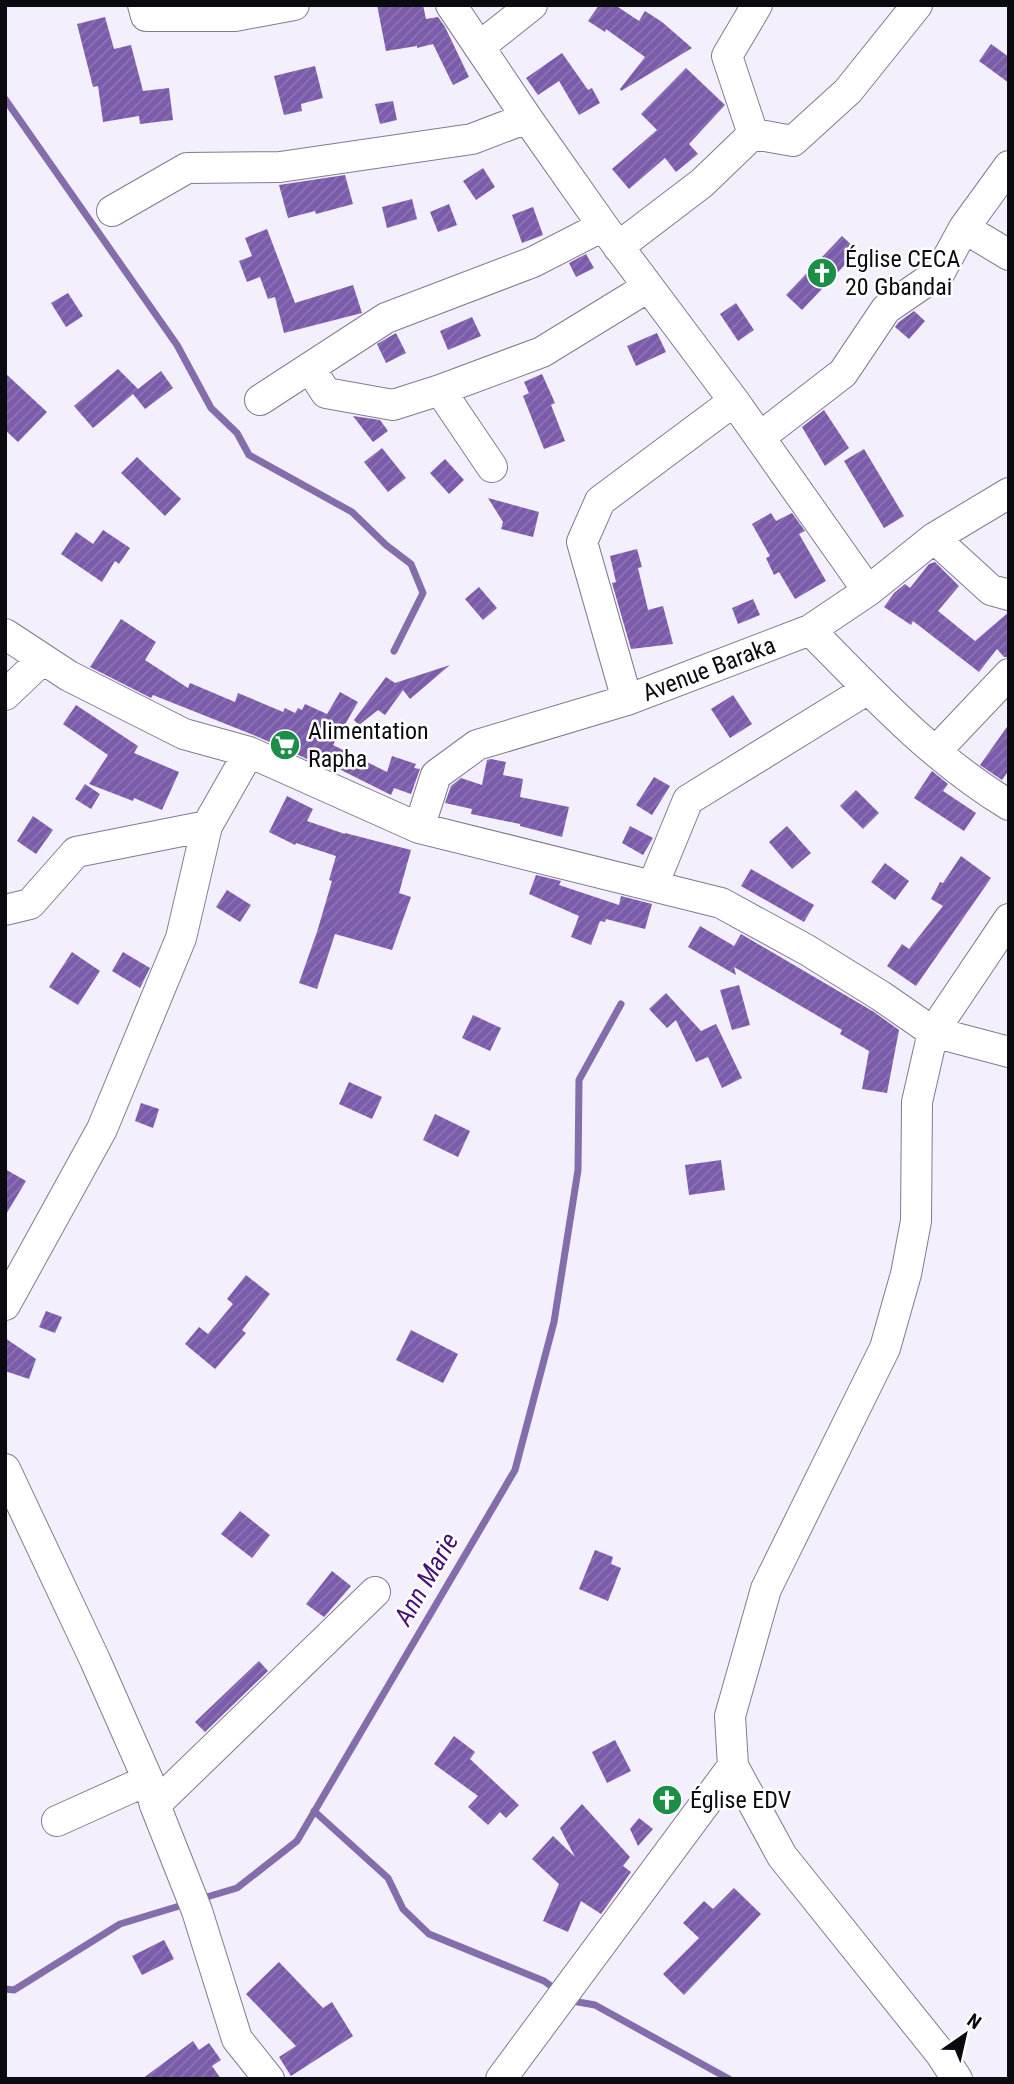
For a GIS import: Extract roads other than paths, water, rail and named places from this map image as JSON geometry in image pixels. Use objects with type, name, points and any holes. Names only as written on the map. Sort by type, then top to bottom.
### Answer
[{"type":"street","points":[[143,5],[146,16],[235,16],[294,5]]},
{"type":"street","points":[[451,5],[527,118],[760,437],[868,591]]},
{"type":"street","points":[[479,47],[532,5]]},
{"type":"street","points":[[753,134],[727,56],[757,5]]},
{"type":"street","points":[[753,134],[793,141],[848,91],[917,5]]},
{"type":"street","points":[[112,211],[187,168],[280,167],[472,139],[527,118]]},
{"type":"street","points":[[260,400],[386,318],[533,262],[611,236],[702,183],[753,134]]},
{"type":"street","points":[[760,437],[844,373],[886,309],[940,272],[964,229],[1009,166]]},
{"type":"street","points":[[964,229],[1009,254]]},
{"type":"street","points":[[310,368],[326,393],[393,405],[541,352],[648,287]]},
{"type":"street","points":[[440,390],[492,467]]},
{"type":"street","points":[[626,700],[582,542],[600,502],[734,401]]},
{"type":"street","name":"Avenue Baraka","points":[[419,828],[436,775],[477,745],[626,700],[810,631],[868,591],[934,538],[1009,493]]},
{"type":"street","points":[[934,538],[991,590],[1009,595]]},
{"type":"street","points":[[810,631],[936,751],[1009,805]]},
{"type":"street","points":[[5,635],[69,676],[184,734],[249,752],[419,828],[721,903],[807,950],[933,1032],[1009,1052]]},
{"type":"street","points":[[5,695],[43,659]]},
{"type":"street","points":[[936,751],[1009,674]]},
{"type":"street","points":[[653,885],[688,800],[868,689]]},
{"type":"street","points":[[5,1305],[102,1129],[181,938],[207,826],[249,752]]},
{"type":"street","points":[[5,911],[30,904],[76,852],[207,826]]},
{"type":"street","points":[[957,2079],[940,2053],[782,1856],[733,1766],[730,1716],[766,1589],[885,1348],[906,1274],[916,1221],[917,1102],[933,1032],[1009,919]]},
{"type":"street","points":[[5,1469],[95,1660],[152,1793],[197,1911],[237,2039],[270,2079]]},
{"type":"street","points":[[57,1821],[152,1793],[375,1592]]},
{"type":"street","points":[[501,2079],[733,1766]]},
{"type":"waterway","points":[[5,99],[177,345],[211,408],[237,433],[249,455],[352,512],[386,545],[411,564],[423,593],[394,651]]},
{"type":"waterway","name":"Ann Marie","points":[[200,1899],[237,1888],[297,1841],[515,1470],[554,1322],[578,1170],[579,1080],[621,1004]]},
{"type":"waterway","points":[[314,1811],[388,1878],[403,1909],[429,1934],[544,1981],[558,1991]]},
{"type":"waterway","name":"Ann Marie","points":[[5,1989],[14,1990],[120,1924],[186,1904]]},
{"type":"waterway","points":[[568,1997],[595,2005],[729,2079]]},
{"type":"place","name":"Église CECA 20 Gbandai","points":[[822,273]]},
{"type":"place","name":"Alimentation Rapha","points":[[285,745]]},
{"type":"place","name":"Église EDV","points":[[667,1800]]}]
